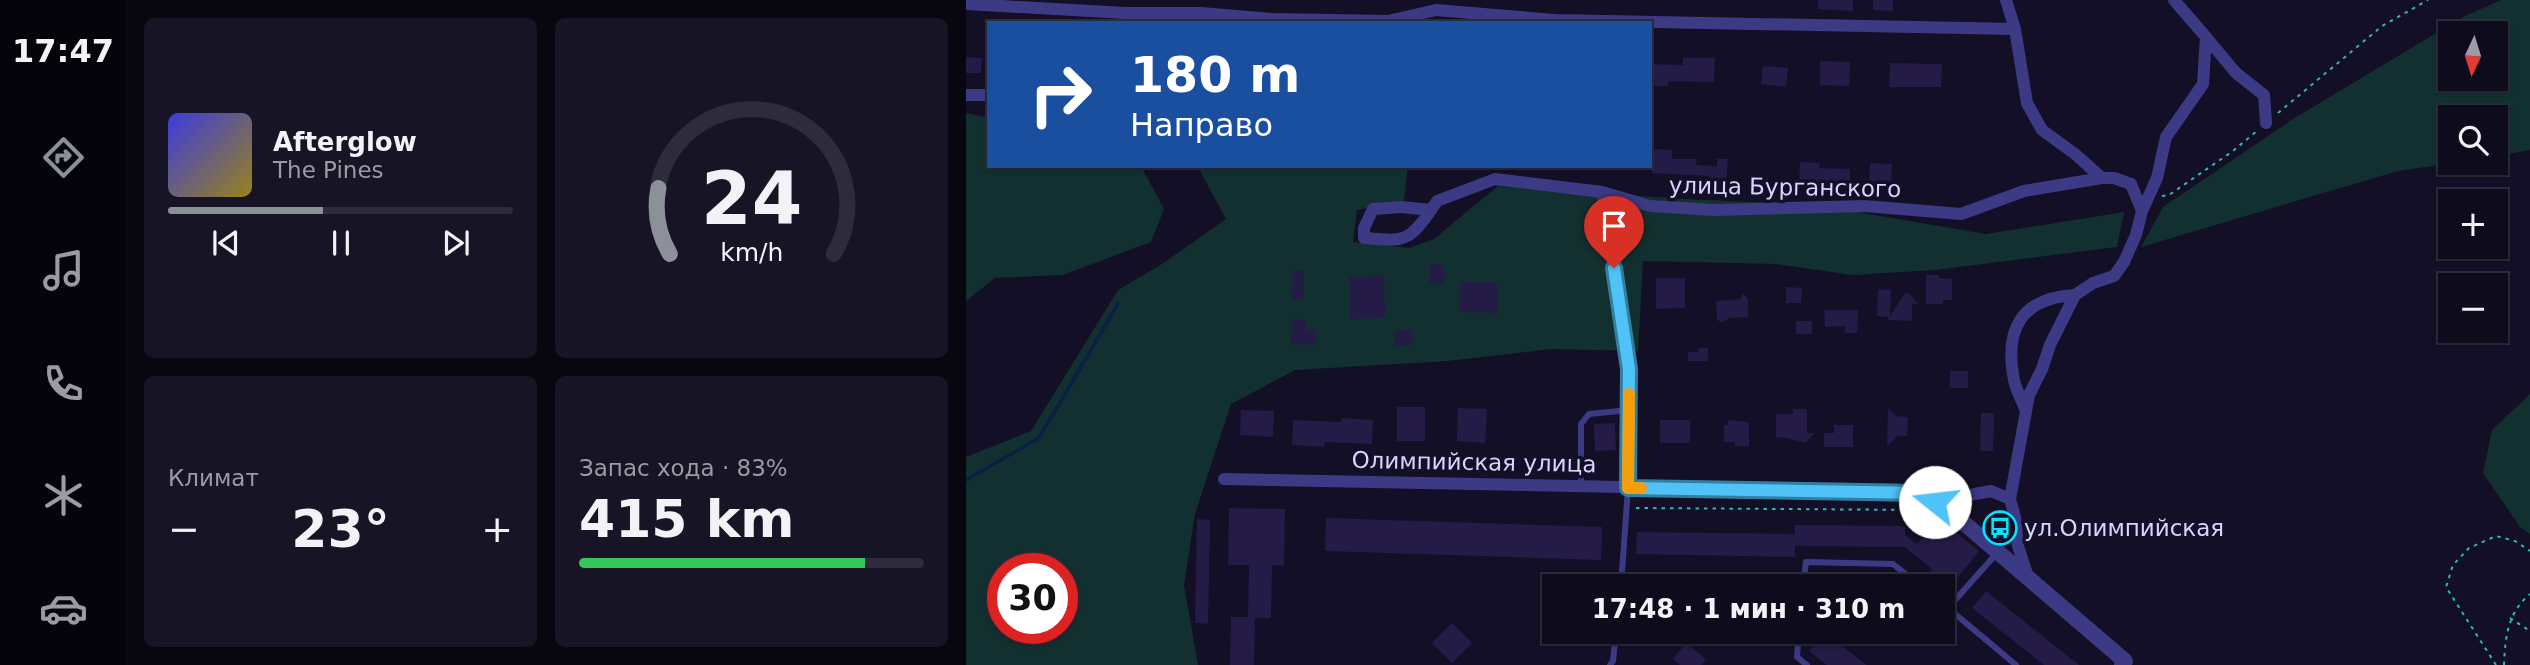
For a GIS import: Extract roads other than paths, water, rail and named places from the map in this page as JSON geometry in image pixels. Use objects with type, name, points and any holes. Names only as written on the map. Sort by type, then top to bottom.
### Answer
[{"type":"street","points":[[2006,0],[2015,29],[2027,103],[2042,130],[2102,178],[2114,178],[2131,184],[2142,211]]},
{"type":"street","points":[[2174,0],[2236,73],[2264,95],[2266,123]]},
{"type":"street","points":[[966,4],[1125,13],[1388,21],[1442,11],[1554,20],[1605,21]]},
{"type":"street","points":[[1111,21],[1125,13]]},
{"type":"street","points":[[1652,22],[2015,29]]},
{"type":"street","points":[[2026,411],[2014,381],[2012,345],[2018,322],[2030,306],[2059,296],[2075,295],[2094,283],[2114,276],[2136,235],[2142,211],[2157,178],[2166,138],[2203,84],[2206,37]]},
{"type":"street","points":[[966,96],[987,95]]},
{"type":"street","name":"улица Бурганского","points":[[1431,210],[1401,207],[1373,209],[1364,228],[1364,238],[1399,241],[1420,226],[1431,210],[1437,201],[1493,173],[1602,192],[1650,206],[1714,210],[1865,206],[1961,214],[2024,191],[2102,178]]},
{"type":"street","points":[[1602,192],[1629,369],[1628,488]]},
{"type":"street","points":[[2028,577],[2018,546],[2010,499],[2029,396],[2075,295]]},
{"type":"street","name":"Олимпийская улица","points":[[1224,479],[1923,493],[1964,523],[2126,664]]},
{"type":"street","points":[[1964,523],[1957,509],[1964,496],[1991,491],[2010,499]]},
{"type":"lane","points":[[1581,487],[1581,424],[1588,414],[1629,410]]},
{"type":"lane","points":[[1622,574],[1628,488]]},
{"type":"lane","points":[[1955,596],[1998,552]]},
{"type":"lane","points":[[1805,574],[1806,562],[1893,564],[1906,574]]},
{"type":"lane","points":[[1955,614],[2016,665]]},
{"type":"lane","points":[[1610,665],[1615,644]]},
{"type":"lane","points":[[1798,644],[1797,657],[1807,665]]},
{"type":"waterway","points":[[966,480],[1039,438],[1118,304]]},
{"type":"place","name":"ул.Олимпийская","points":[[2000,528]]}]
